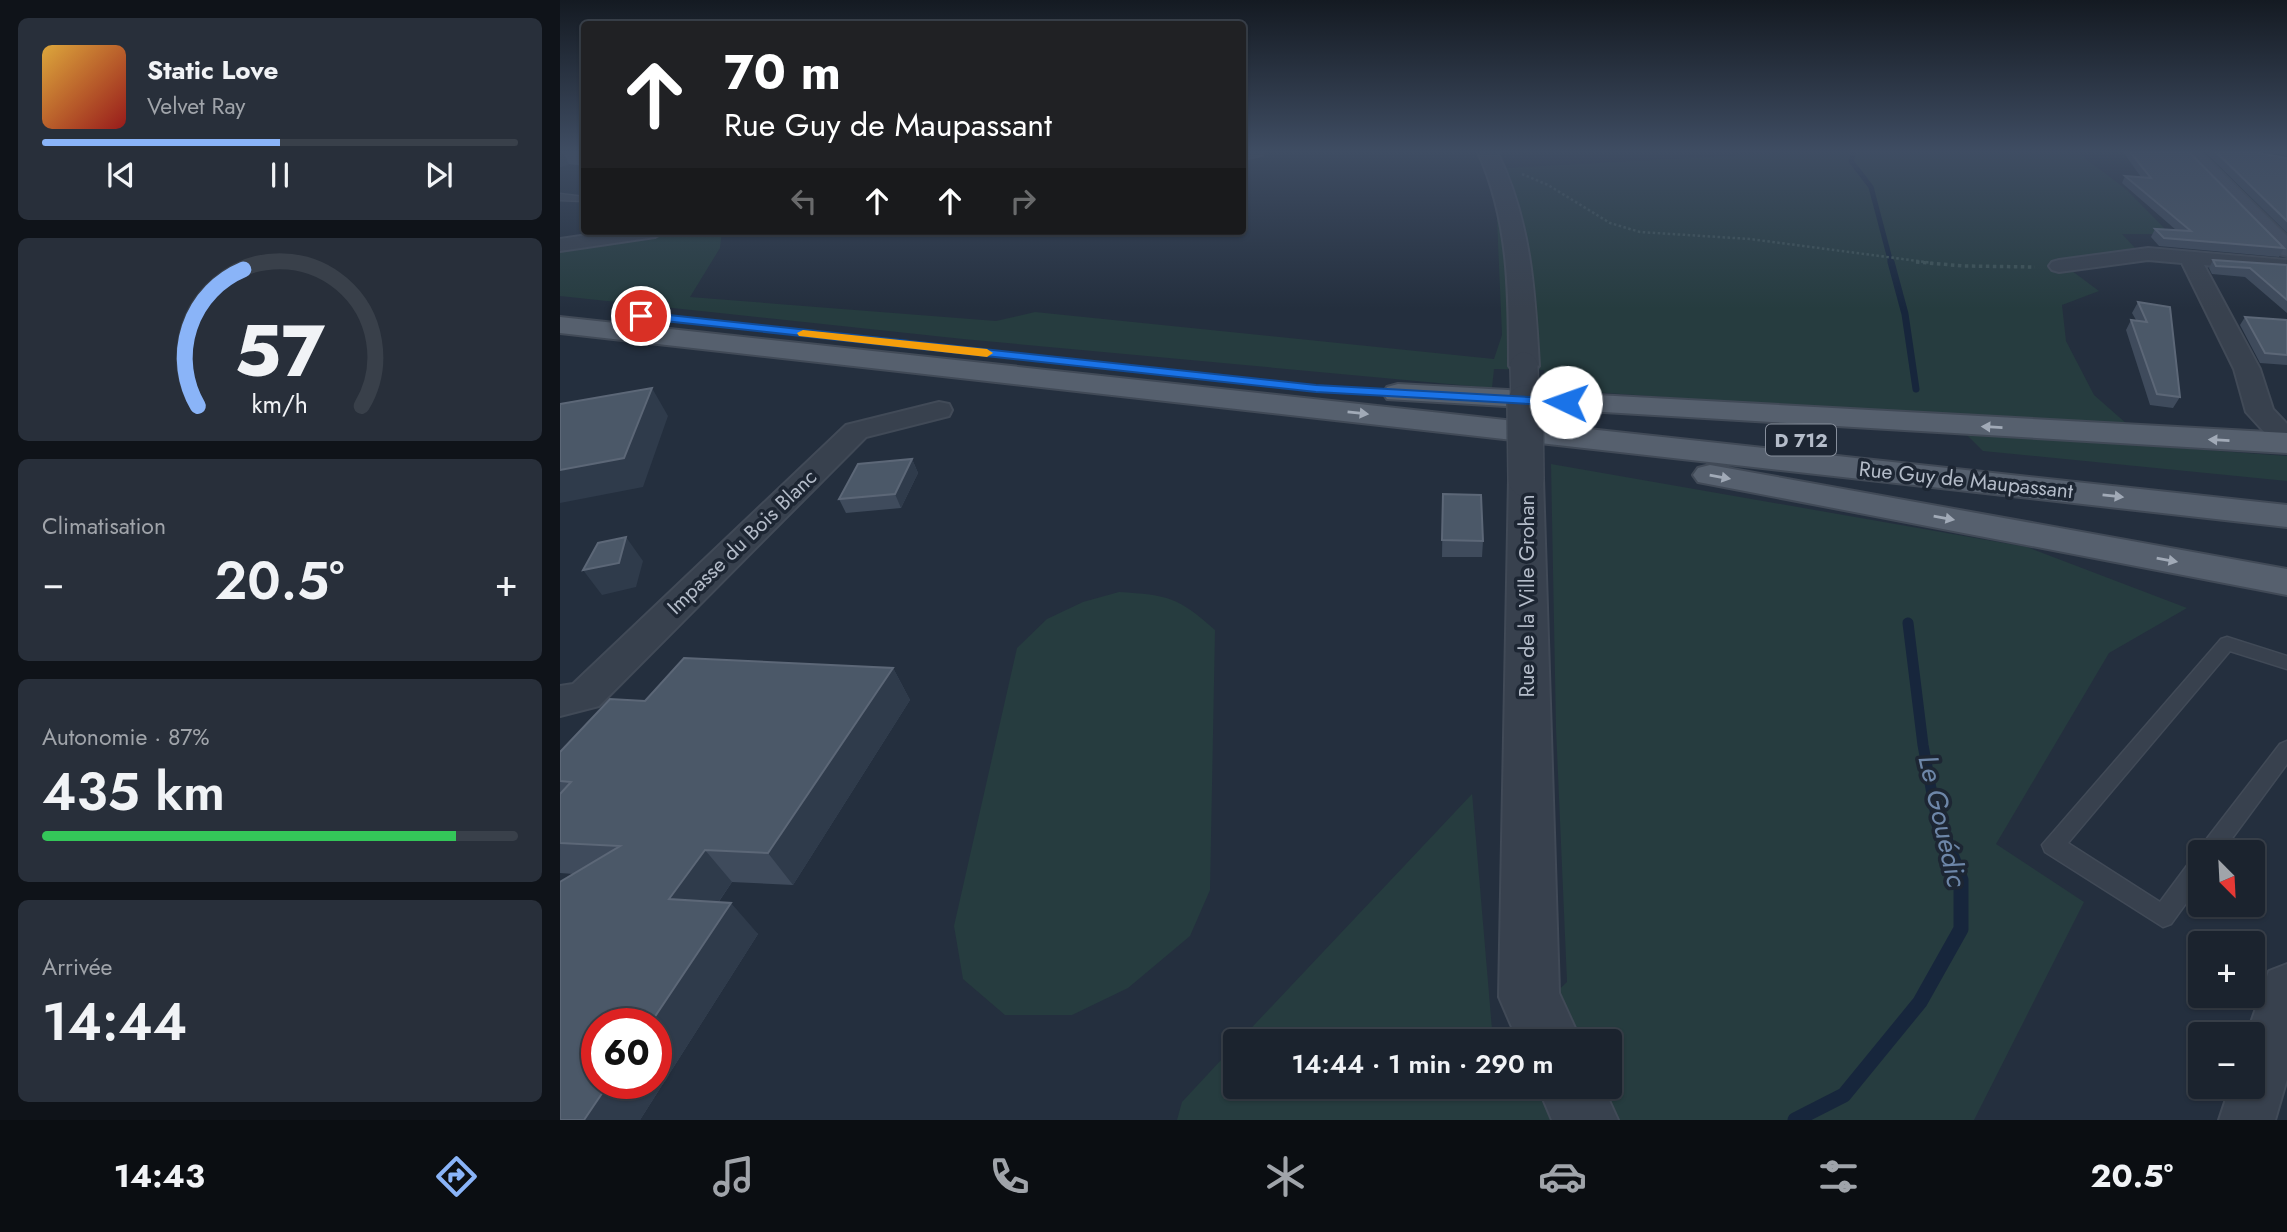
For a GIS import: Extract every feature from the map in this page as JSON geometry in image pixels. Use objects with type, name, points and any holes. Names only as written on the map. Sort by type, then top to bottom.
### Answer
[{"type":"main road","points":[[2240,204],[2287,253]]},
{"type":"main road","name":"Rue Guy de Maupassant","points":[[560,307],[2287,492]]},
{"type":"main road","name":"Rue Guy de Maupassant","points":[[560,325],[2287,516]]},
{"type":"main road","points":[[1316,388],[2287,442]]},
{"type":"main road","points":[[1412,419],[2287,582]]},
{"type":"street","name":"Rue de la Ville Grohan","points":[[1509,204],[1522,299],[1524,366],[1530,997],[1545,1029]]},
{"type":"street","points":[[560,236],[582,235]]},
{"type":"street","points":[[560,245],[629,235]]},
{"type":"street","points":[[2059,266],[2148,254],[2190,258],[2287,253]]},
{"type":"street","points":[[2190,258],[2247,369],[2260,412],[2287,442]]},
{"type":"street","name":"Impasse du Bois Blanc","points":[[560,702],[585,696],[856,431],[939,410]]},
{"type":"street","points":[[2247,1120],[2287,989]]},
{"type":"street","points":[[1576,1099],[1586,1120]]},
{"type":"lane","points":[[2188,882],[2163,916],[2053,845],[2227,643],[2287,663]]},
{"type":"lane","points":[[2219,840],[2287,749]]},
{"type":"path","points":[[1574,204],[1611,223],[1645,232],[1749,239],[1880,257],[2008,268],[2059,266]]},
{"type":"green space","points":[[1496,204],[2141,204],[2170,234],[2122,234],[2136,249],[2056,259],[2099,291],[2062,305],[2066,341],[2094,395],[2152,446],[2287,456],[2287,481],[1983,451],[1948,416],[1546,389],[1544,370],[1494,369],[1492,388],[963,339],[560,296],[560,249],[654,235],[722,235],[720,248],[690,297],[996,321],[1035,312],[1494,359],[1502,335]]},
{"type":"green space","points":[[1551,464],[2027,547],[2187,608],[2109,653],[1996,844],[2084,902],[1974,1120],[1177,1120],[1182,1102],[1223,1058],[1223,1099],[1622,1099],[1622,1029],[1518,1029],[1567,982],[1556,728]]},
{"type":"green space","points":[[1119,592],[1172,600],[1215,630],[1210,890],[1190,936],[1128,988],[1072,1015],[1005,1015],[963,979],[954,926],[1017,648],[1047,619],[1083,602]]},
{"type":"green space","points":[[1472,794],[1492,1029],[1250,1029]]},
{"type":"building","points":[[2159,204],[2241,204],[2284,248],[2164,238],[2155,229],[2191,231]]},
{"type":"building","points":[[2270,204],[2287,204],[2287,221]]},
{"type":"building","points":[[2213,260],[2287,265],[2287,300],[2250,268],[2216,266]]},
{"type":"building","points":[[2138,302],[2170,307],[2180,397],[2157,394],[2131,320],[2147,322]]},
{"type":"building","points":[[2245,317],[2287,320],[2287,355],[2265,353]]},
{"type":"building","points":[[652,388],[624,458],[560,470],[560,404]]},
{"type":"building","points":[[912,459],[895,494],[839,499],[858,464]]},
{"type":"building","points":[[1443,494],[1481,495],[1483,541],[1442,540]]},
{"type":"building","points":[[626,537],[619,563],[583,570],[598,543]]},
{"type":"building","points":[[684,658],[893,668],[768,853],[705,850],[669,899],[731,903],[661,1008],[581,1008],[581,1099],[598,1099],[584,1120],[560,1120],[560,882],[620,846],[560,843],[560,794],[571,782],[560,781],[560,752],[610,699],[645,701]]},
{"type":"waterway","points":[[1876,204],[1891,263]]},
{"type":"waterway","points":[[1891,262],[1905,314],[1916,389]]},
{"type":"waterway","name":"Le Gouédic","points":[[1908,623],[1923,745],[1937,821]]},
{"type":"waterway","name":"Le Gouédic","points":[[1795,1120],[1844,1095],[1920,1002],[1961,929],[1961,880],[1937,819]]},
{"type":"slow traffic","points":[[803,333],[987,353]]},
{"type":"route","points":[[641,316],[1316,388],[1566,402]]}]
